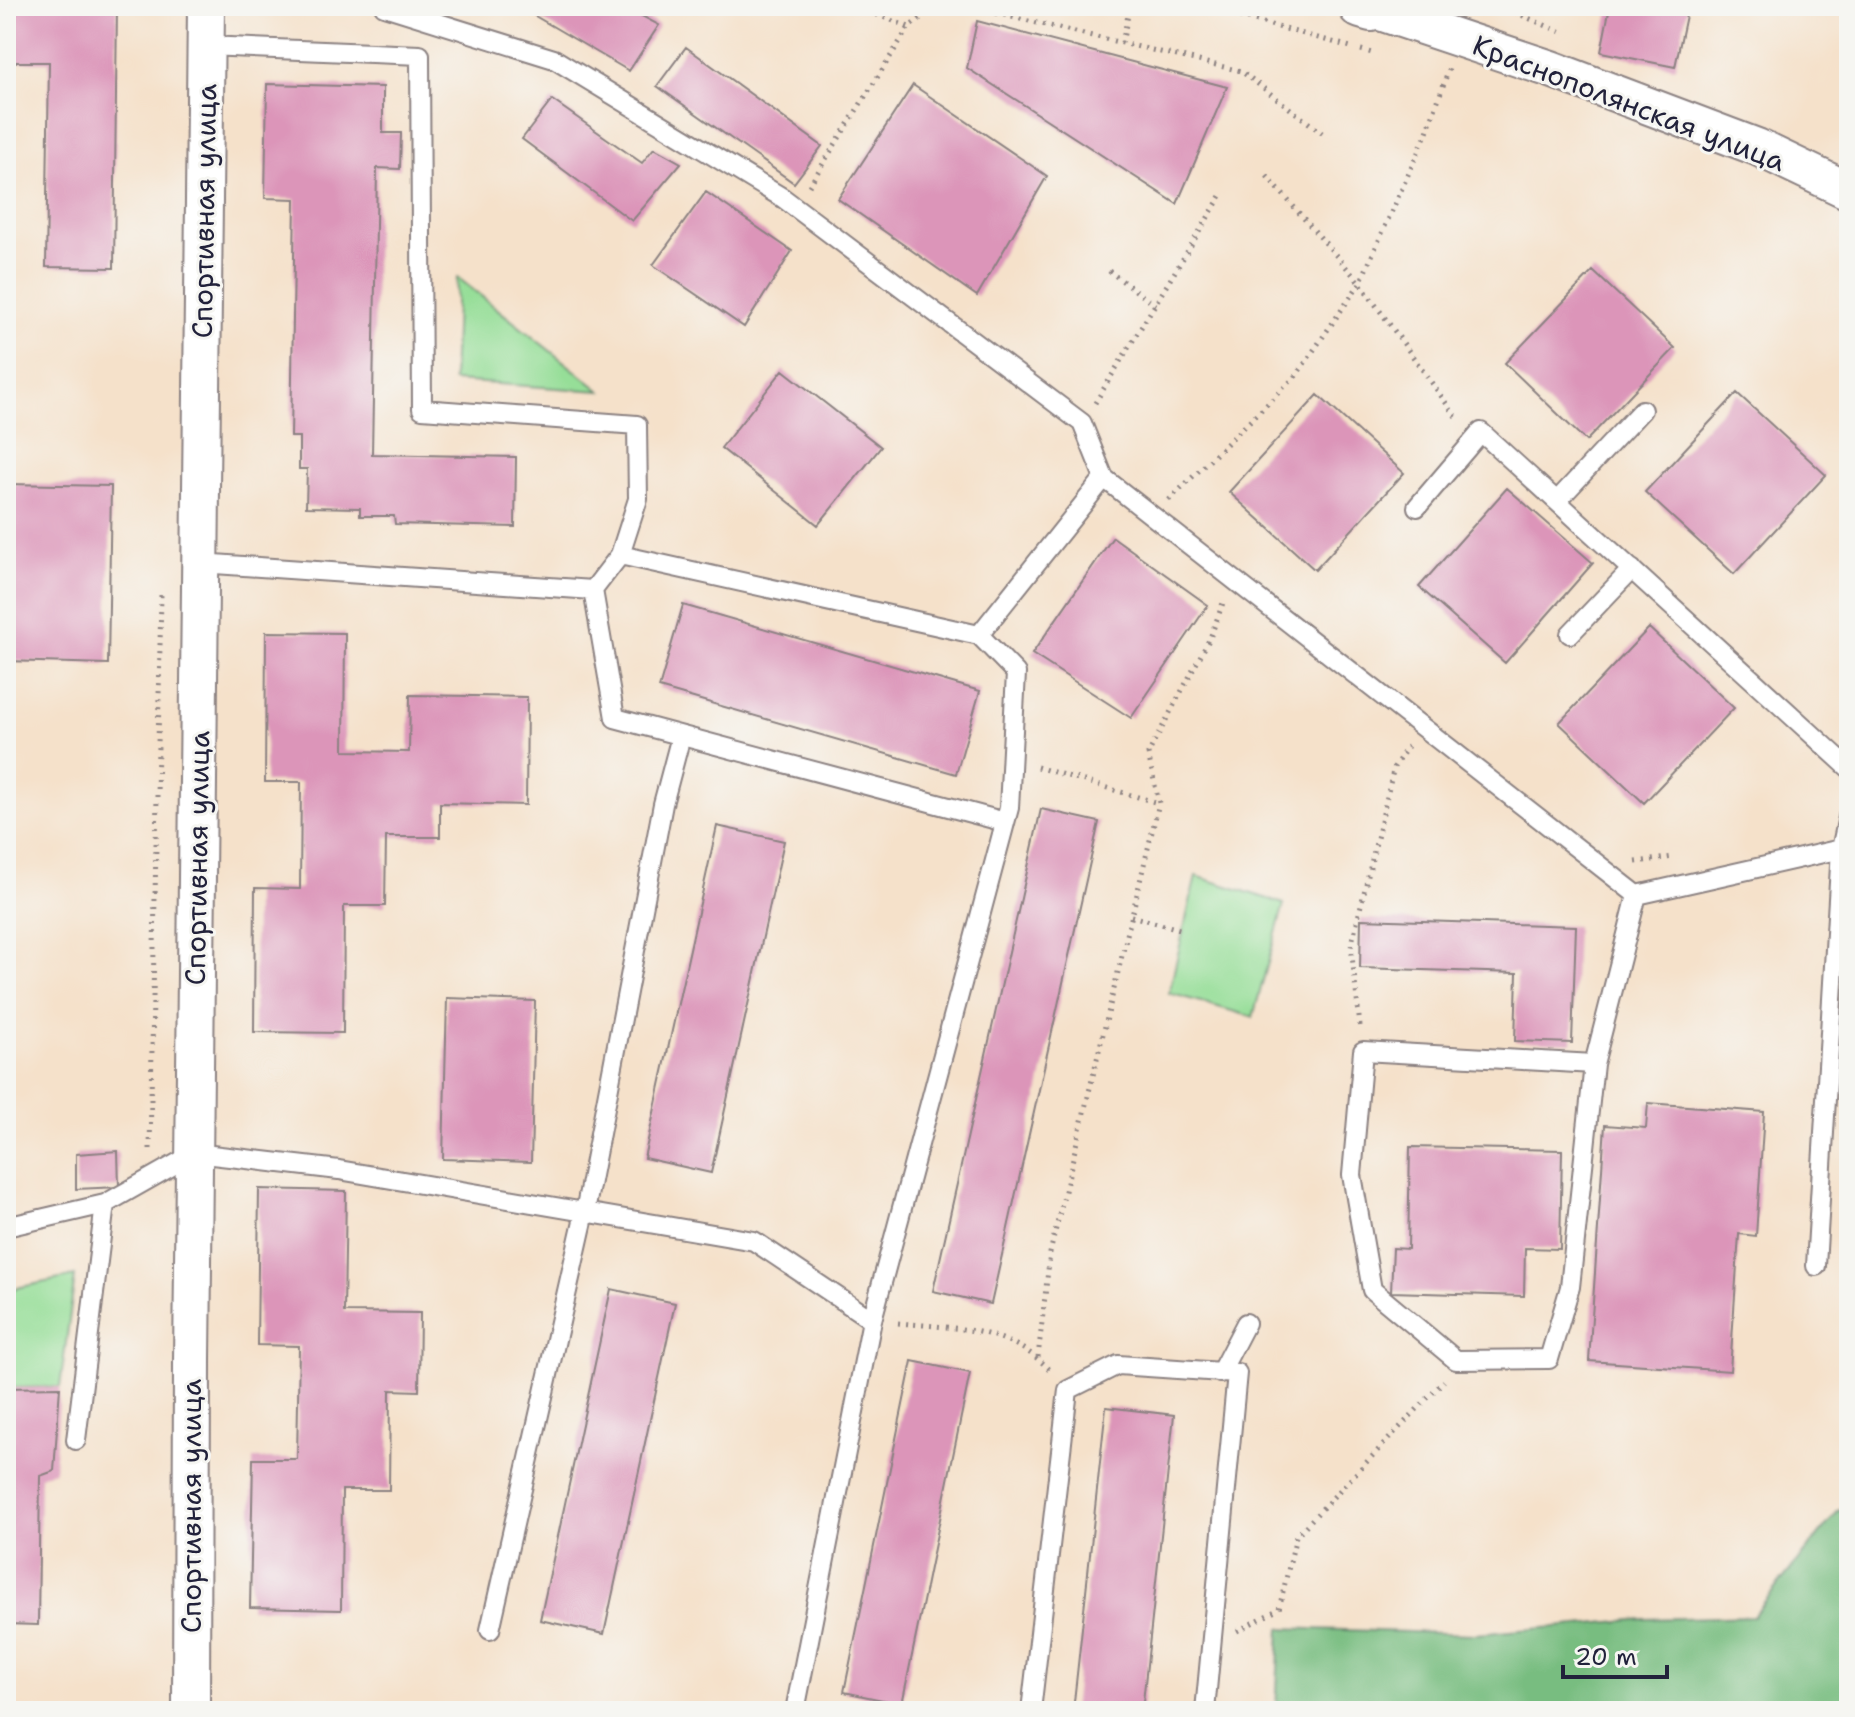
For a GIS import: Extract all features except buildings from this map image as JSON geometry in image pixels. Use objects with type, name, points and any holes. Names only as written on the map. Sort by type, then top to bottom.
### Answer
[{"type":"street","name":"Спортивная улица","points":[[191,1711],[206,6]]},
{"type":"street","name":"Краснополянская улица","points":[[1368,7],[1551,69],[1757,147],[1849,191]]},
{"type":"lane","points":[[384,6],[554,59],[795,207],[1082,423],[1104,478],[1637,895]]},
{"type":"lane","points":[[206,46],[420,55],[422,409],[637,425],[638,499],[620,555],[593,590],[615,718],[1005,822]]},
{"type":"lane","points":[[1557,501],[1642,410]]},
{"type":"lane","points":[[1417,507],[1481,432],[1849,768]]},
{"type":"lane","points":[[979,635],[1104,478]]},
{"type":"lane","points":[[620,555],[979,635],[1016,673],[1009,808],[872,1320],[795,1711]]},
{"type":"lane","points":[[200,563],[593,590]]},
{"type":"lane","points":[[1570,634],[1632,569]]},
{"type":"lane","points":[[490,1630],[585,1212],[663,804],[681,736]]},
{"type":"lane","points":[[1816,1266],[1841,849],[1849,813]]},
{"type":"lane","points":[[1637,895],[1841,849]]},
{"type":"lane","points":[[1594,1064],[1363,1051],[1352,1175],[1372,1290],[1456,1360],[1549,1359],[1570,1287],[1594,1064],[1637,895]]},
{"type":"lane","points":[[6,1227],[105,1204],[195,1153],[339,1170],[754,1241],[872,1320]]},
{"type":"lane","points":[[76,1440],[105,1204]]},
{"type":"lane","points":[[1220,1373],[1246,1323]]},
{"type":"lane","points":[[1031,1711],[1068,1390],[1118,1365],[1237,1373],[1205,1711]]},
{"type":"path","points":[[854,6],[909,27]]},
{"type":"path","points":[[795,207],[909,27],[937,6]]},
{"type":"path","points":[[965,6],[1241,71],[1322,133]]},
{"type":"path","points":[[1122,43],[1130,6]]},
{"type":"path","points":[[1201,6],[1376,54]]},
{"type":"path","points":[[1153,515],[1296,376],[1360,283],[1427,132],[1460,38]]},
{"type":"path","points":[[1267,176],[1360,283],[1473,441]]},
{"type":"path","points":[[1082,423],[1221,196]]},
{"type":"path","points":[[1109,271],[1155,305]]},
{"type":"path","points":[[1171,498],[1183,508]]},
{"type":"path","points":[[1038,1357],[1050,1253],[1159,803],[1148,754],[1210,638],[1232,578]]},
{"type":"path","points":[[1363,1051],[1351,947],[1394,767],[1421,726]]},
{"type":"path","points":[[1011,759],[1159,803]]},
{"type":"path","points":[[1628,863],[1689,854]]},
{"type":"path","points":[[1131,916],[1183,930]]},
{"type":"path","points":[[872,1320],[984,1331],[1038,1357],[1068,1390]]},
{"type":"path","points":[[1211,1645],[1279,1609],[1296,1536],[1464,1360]]},
{"type":"green space","points":[[457,277],[601,391],[453,381]]},
{"type":"green space","points":[[1196,876],[1284,904],[1253,1017],[1169,993]]},
{"type":"green space","points":[[75,1276],[60,1387],[6,1388],[6,1290]]},
{"type":"green space","points":[[1839,1510],[1849,1513],[1849,1711],[1276,1711],[1280,1628],[1476,1634],[1644,1619],[1753,1616]]}]
